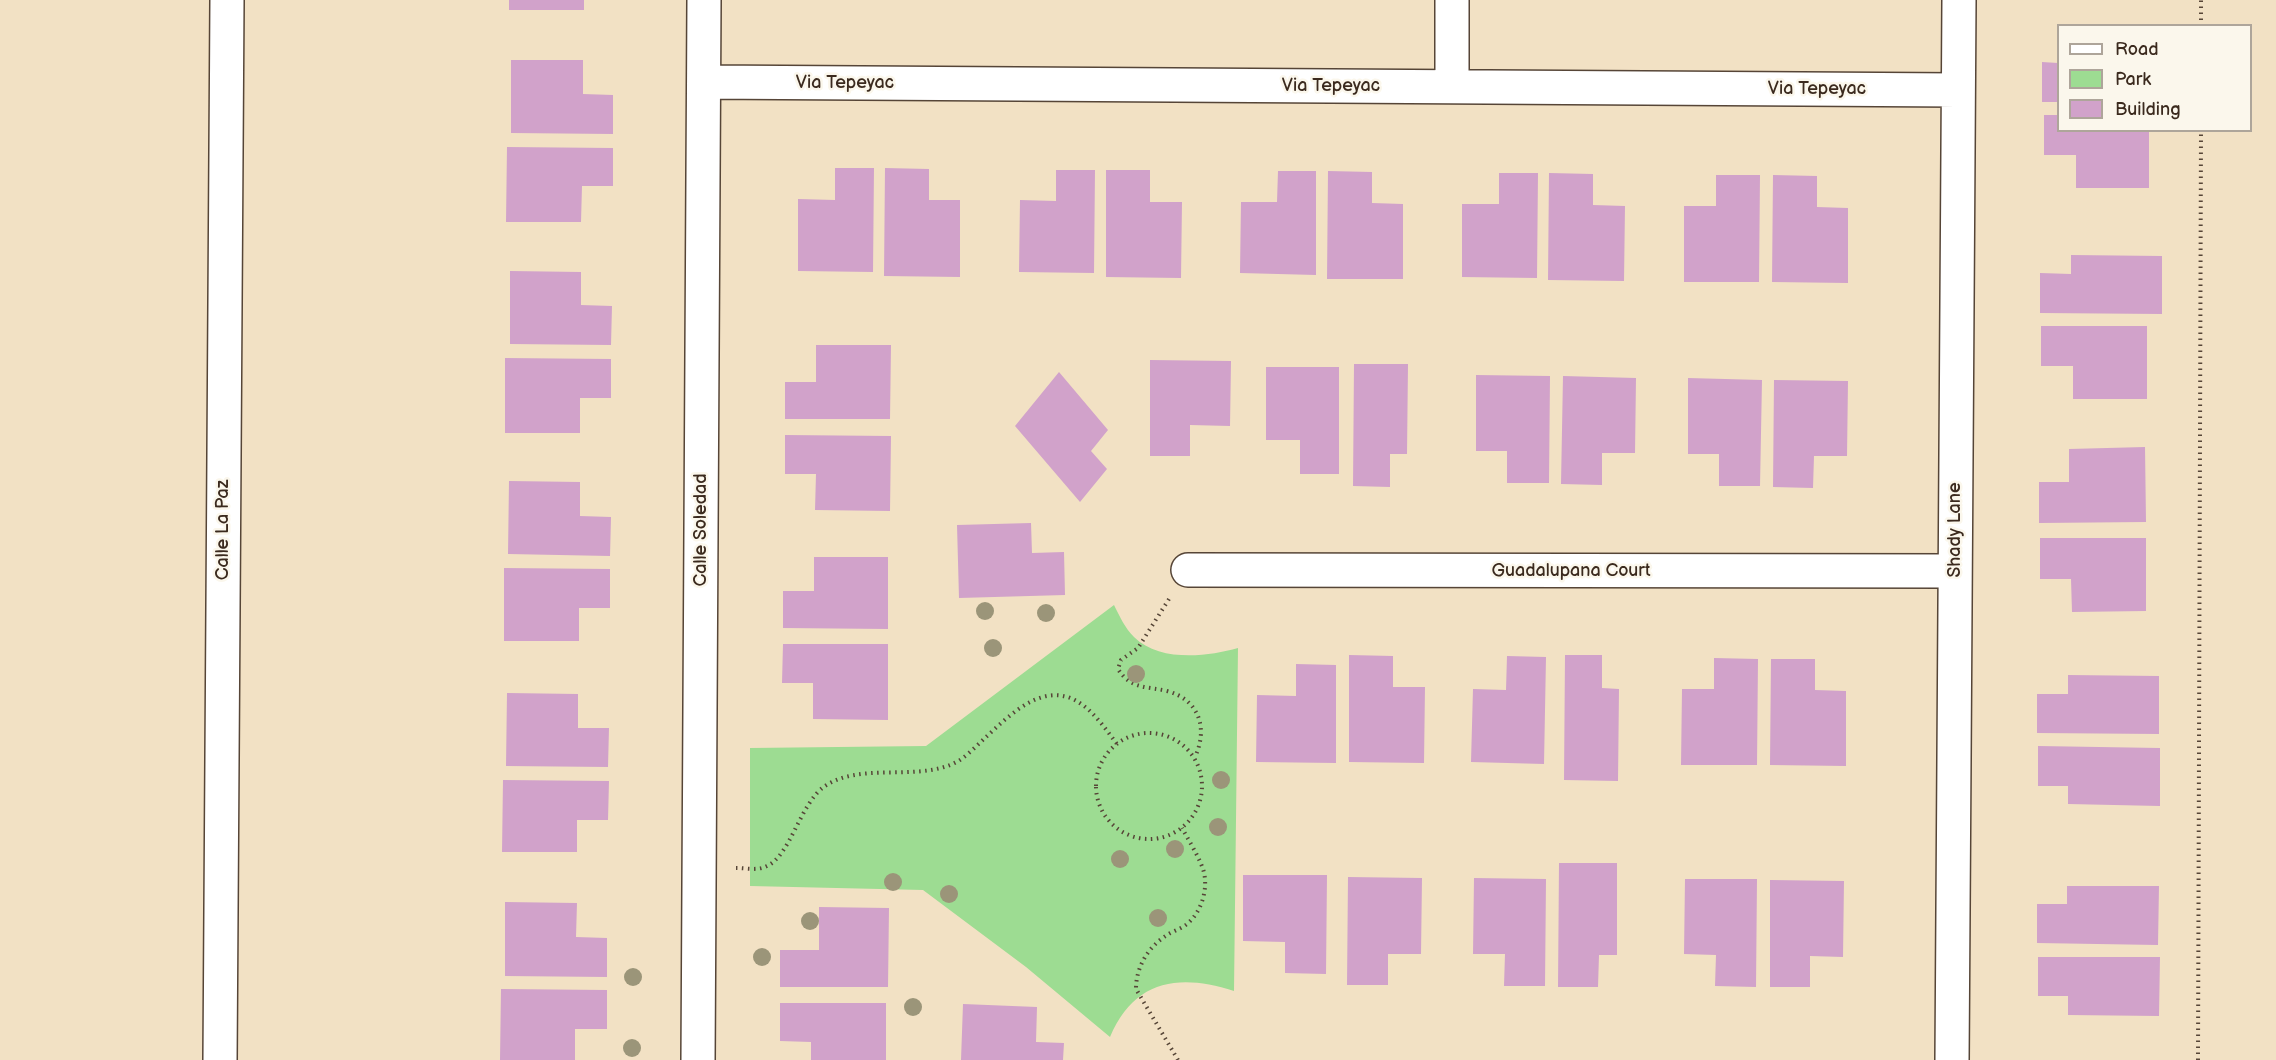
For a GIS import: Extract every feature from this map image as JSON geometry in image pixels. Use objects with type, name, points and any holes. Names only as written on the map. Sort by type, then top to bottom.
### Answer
[{"type":"street","name":"Calle La Paz","points":[[220,1060],[227,0]]},
{"type":"street","name":"Calle Soledad","points":[[698,1060],[704,0]]},
{"type":"street","points":[[1452,0],[1452,87]]},
{"type":"street","name":"Shady Lane","points":[[1952,1060],[1959,0]]},
{"type":"street","name":"Via Tepeyac","points":[[704,82],[1958,90]]},
{"type":"street","name":"Guadalupana Court","points":[[1188,570],[1955,571]]},
{"type":"path","points":[[2201,0],[2201,24]]},
{"type":"path","points":[[2198,1060],[2201,132]]},
{"type":"path","points":[[1188,570],[1138,648],[1121,660],[1119,669],[1128,682],[1139,687],[1167,691],[1177,695],[1196,712],[1201,723],[1203,737],[1194,757]]},
{"type":"path","points":[[699,868],[769,866],[782,852],[808,805],[826,785],[842,778],[866,774],[914,772],[951,765],[966,756],[1027,702],[1058,696],[1071,698],[1085,706],[1117,744]]},
{"type":"path","points":[[1150,733],[1167,735],[1182,744],[1194,757],[1201,771],[1203,787],[1200,803],[1193,817],[1182,828],[1165,836],[1147,839],[1129,835],[1113,825],[1102,810],[1096,793],[1097,774],[1104,757],[1117,744],[1132,735],[1150,733]]},
{"type":"path","points":[[1178,1060],[1136,989],[1136,975],[1140,964],[1155,945],[1163,937],[1186,925],[1197,913],[1204,897],[1204,871],[1182,828]]},
{"type":"green space","points":[[1114,605],[1125,626],[1134,637],[1156,651],[1198,655],[1238,648],[1234,991],[1214,985],[1195,983],[1160,986],[1145,993],[1132,1003],[1120,1018],[1110,1037],[1026,967],[923,890],[750,886],[750,748],[926,746]]},
{"type":"building","points":[[509,0],[584,0],[584,10],[509,10]]},
{"type":"building","points":[[511,60],[583,60],[583,94],[613,95],[613,134],[511,133]]},
{"type":"building","points":[[2042,62],[2057,63],[2057,102],[2042,102]]},
{"type":"building","points":[[2044,115],[2057,115],[2057,132],[2149,132],[2149,188],[2076,188],[2076,155],[2044,155]]},
{"type":"building","points":[[507,147],[613,148],[613,186],[582,186],[581,222],[506,222]]},
{"type":"building","points":[[835,168],[874,168],[873,272],[798,271],[798,199],[835,200]]},
{"type":"building","points":[[885,168],[929,169],[929,200],[960,200],[960,277],[884,276]]},
{"type":"building","points":[[1056,170],[1095,170],[1094,273],[1019,272],[1020,200],[1056,201]]},
{"type":"building","points":[[1106,170],[1150,170],[1150,202],[1182,202],[1181,278],[1106,277]]},
{"type":"building","points":[[1278,171],[1316,171],[1316,275],[1240,273],[1241,202],[1277,202]]},
{"type":"building","points":[[1328,171],[1372,172],[1372,203],[1403,204],[1403,279],[1327,279]]},
{"type":"building","points":[[1499,173],[1538,173],[1537,278],[1462,277],[1462,204],[1499,204]]},
{"type":"building","points":[[1549,173],[1593,174],[1593,205],[1625,206],[1624,281],[1548,280]]},
{"type":"building","points":[[1716,175],[1760,175],[1759,282],[1684,282],[1684,206],[1716,206]]},
{"type":"building","points":[[1773,175],[1817,176],[1817,207],[1848,208],[1848,283],[1772,282]]},
{"type":"building","points":[[2071,255],[2162,256],[2162,314],[2040,313],[2040,273],[2071,274]]},
{"type":"building","points":[[510,271],[581,272],[581,305],[612,306],[611,345],[510,344]]},
{"type":"building","points":[[2041,326],[2147,326],[2147,399],[2073,399],[2073,366],[2041,366]]},
{"type":"building","points":[[816,345],[891,345],[890,419],[785,419],[785,382],[816,382]]},
{"type":"building","points":[[505,358],[611,359],[611,398],[580,398],[580,433],[505,433]]},
{"type":"building","points":[[1150,360],[1231,361],[1230,426],[1190,425],[1190,456],[1150,456]]},
{"type":"building","points":[[1354,364],[1408,364],[1407,454],[1390,454],[1390,487],[1353,486]]},
{"type":"building","points":[[1266,367],[1339,367],[1339,474],[1300,474],[1300,440],[1266,440]]},
{"type":"building","points":[[1059,372],[1108,430],[1091,451],[1107,469],[1080,502],[1015,426]]},
{"type":"building","points":[[1476,375],[1550,376],[1549,483],[1507,483],[1507,451],[1476,451]]},
{"type":"building","points":[[1563,376],[1636,378],[1635,453],[1602,453],[1602,485],[1561,484]]},
{"type":"building","points":[[1688,378],[1762,380],[1760,486],[1719,486],[1719,454],[1688,454]]},
{"type":"building","points":[[1774,380],[1848,381],[1847,456],[1814,456],[1813,488],[1773,487]]},
{"type":"building","points":[[785,435],[891,436],[890,511],[815,510],[816,474],[785,474]]},
{"type":"building","points":[[2145,447],[2146,522],[2039,523],[2039,482],[2069,482],[2069,449]]},
{"type":"building","points":[[509,481],[580,482],[580,516],[611,517],[610,556],[508,554]]},
{"type":"building","points":[[1031,523],[1032,553],[1064,552],[1065,595],[959,598],[957,525]]},
{"type":"building","points":[[2040,538],[2146,538],[2146,611],[2072,612],[2071,579],[2040,579]]},
{"type":"building","points":[[814,557],[888,557],[888,629],[783,628],[783,591],[814,591]]},
{"type":"building","points":[[504,568],[610,569],[610,608],[579,608],[579,641],[504,641]]},
{"type":"building","points":[[783,644],[888,644],[888,720],[813,719],[813,683],[782,683]]},
{"type":"building","points":[[1349,655],[1393,656],[1393,687],[1425,687],[1424,763],[1349,762]]},
{"type":"building","points":[[1565,655],[1602,655],[1602,688],[1619,689],[1618,781],[1564,780]]},
{"type":"building","points":[[1507,656],[1546,657],[1544,764],[1471,762],[1473,689],[1506,690]]},
{"type":"building","points":[[1714,658],[1758,659],[1757,765],[1681,765],[1682,689],[1714,689]]},
{"type":"building","points":[[1771,659],[1815,659],[1815,690],[1846,691],[1846,766],[1770,765]]},
{"type":"building","points":[[1296,664],[1336,665],[1336,763],[1256,762],[1257,695],[1296,696]]},
{"type":"building","points":[[2068,675],[2159,676],[2159,734],[2037,733],[2037,694],[2068,694]]},
{"type":"building","points":[[507,693],[578,694],[578,728],[609,728],[608,767],[506,766]]},
{"type":"building","points":[[2038,746],[2160,748],[2160,806],[2068,804],[2068,786],[2038,786]]},
{"type":"building","points":[[503,780],[609,781],[608,820],[577,820],[577,852],[502,852]]},
{"type":"building","points":[[1559,863],[1617,863],[1617,955],[1599,955],[1598,987],[1558,987]]},
{"type":"building","points":[[1243,875],[1327,875],[1326,974],[1285,973],[1285,942],[1243,941]]},
{"type":"building","points":[[1348,877],[1422,878],[1421,954],[1388,954],[1388,985],[1347,985]]},
{"type":"building","points":[[1474,878],[1546,879],[1545,986],[1504,986],[1505,954],[1473,954]]},
{"type":"building","points":[[1685,879],[1757,879],[1756,987],[1715,986],[1716,955],[1684,954]]},
{"type":"building","points":[[1770,880],[1844,881],[1843,957],[1810,956],[1810,987],[1770,987]]},
{"type":"building","points":[[2067,886],[2159,886],[2158,945],[2037,943],[2037,904],[2067,904]]},
{"type":"building","points":[[505,902],[577,903],[576,937],[607,938],[607,977],[505,976]]},
{"type":"building","points":[[819,907],[889,908],[888,987],[780,987],[780,950],[819,950]]},
{"type":"building","points":[[2038,957],[2160,957],[2159,1016],[2068,1015],[2068,996],[2038,996]]},
{"type":"building","points":[[501,989],[607,990],[607,1029],[575,1029],[575,1060],[500,1060]]},
{"type":"building","points":[[780,1003],[886,1003],[886,1060],[811,1060],[811,1042],[780,1041]]},
{"type":"building","points":[[963,1004],[1037,1007],[1036,1042],[1064,1043],[1063,1060],[961,1060]]}]
